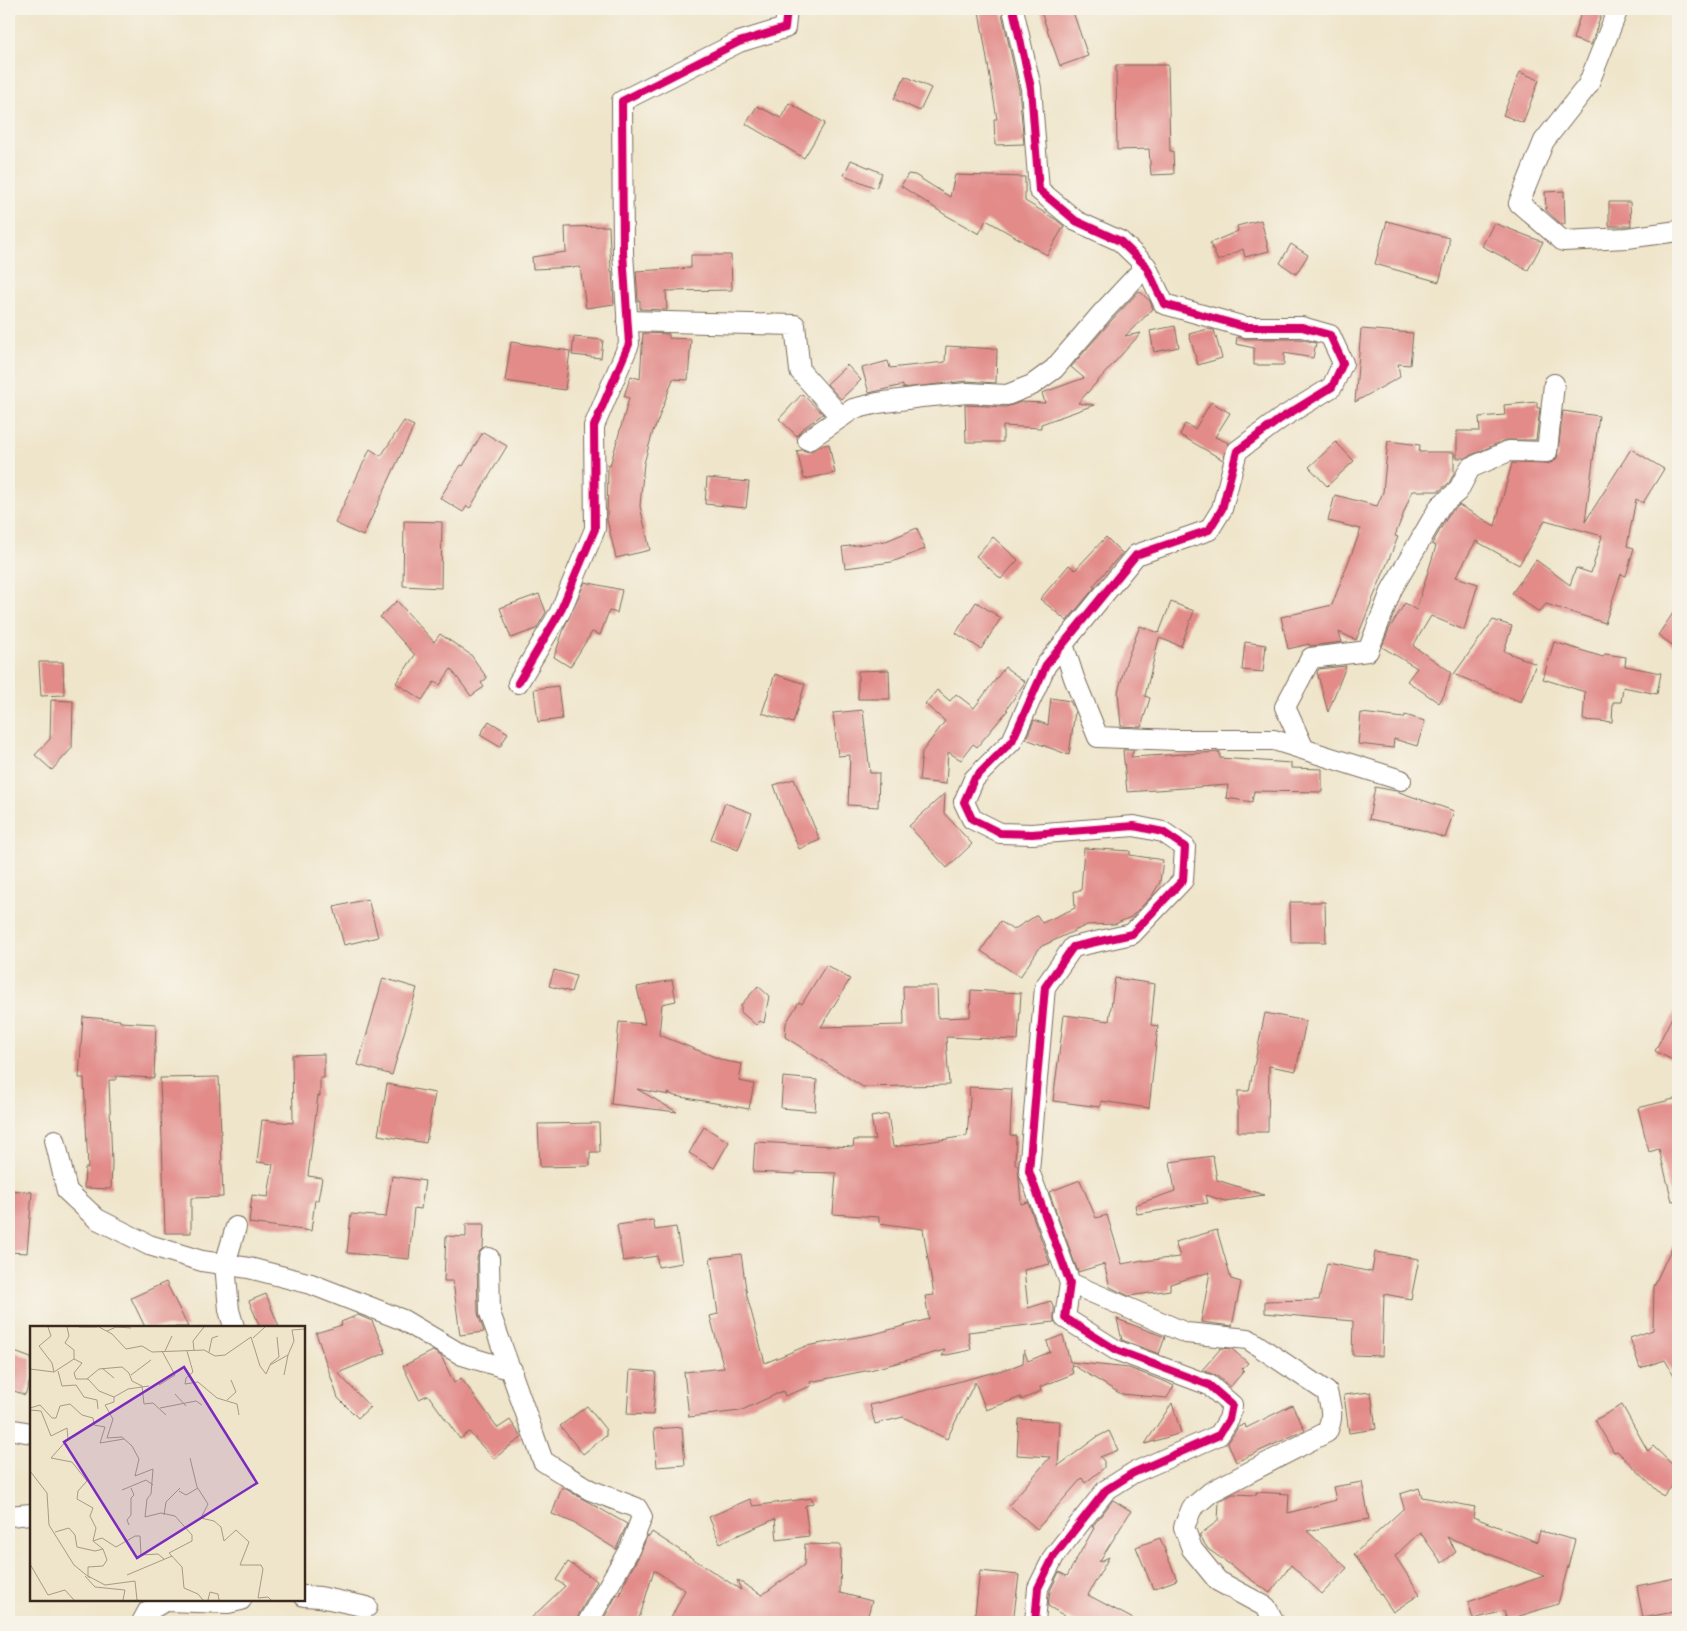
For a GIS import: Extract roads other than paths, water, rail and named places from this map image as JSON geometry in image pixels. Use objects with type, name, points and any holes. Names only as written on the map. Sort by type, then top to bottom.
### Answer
[{"type":"street","points":[[518,683],[560,612],[595,529],[594,426],[629,344],[623,253],[622,101],[739,42],[785,28],[787,9]]},
{"type":"street","points":[[1013,9],[1031,88],[1039,190],[1076,220],[1120,241],[1146,266],[1164,304],[1245,327],[1302,327],[1330,335],[1343,363],[1332,387],[1271,425],[1237,451],[1222,509],[1209,530],[1136,555],[1046,665],[1012,741],[974,779],[964,802],[972,819],[1000,833],[1032,834],[1134,826],[1163,832],[1185,847],[1182,880],[1132,934],[1073,947],[1045,987],[1029,1171],[1070,1283],[1065,1318],[1116,1350],[1209,1385],[1232,1405],[1229,1420],[1219,1436],[1133,1474],[1106,1490],[1054,1556],[1038,1588],[1035,1622]]},
{"type":"street","points":[[1618,9],[1588,84],[1544,141],[1519,203],[1563,241],[1627,238],[1678,231]]},
{"type":"street","points":[[808,440],[853,409],[878,403],[921,397],[968,393],[1008,395],[1032,385],[1054,369],[1102,313],[1146,266]]},
{"type":"street","points":[[627,321],[795,325],[800,371],[840,417]]},
{"type":"street","points":[[1304,749],[1285,707],[1311,658],[1368,650],[1392,589],[1440,506],[1458,491],[1470,468],[1509,451],[1547,452],[1554,384]]},
{"type":"street","points":[[1063,644],[1074,678],[1098,737],[1176,740],[1274,740],[1401,780]]},
{"type":"street","points":[[54,1140],[67,1190],[97,1219],[149,1245],[202,1261],[249,1268],[311,1284],[402,1320],[462,1355],[512,1370]]},
{"type":"street","points":[[234,1326],[229,1310],[225,1264],[236,1226]]},
{"type":"street","points":[[489,1258],[490,1313],[543,1461],[590,1490],[636,1508],[642,1517],[630,1548],[588,1622]]},
{"type":"street","points":[[1070,1283],[1186,1333],[1248,1339],[1327,1392],[1331,1406],[1332,1421],[1327,1432],[1211,1492],[1192,1508],[1184,1527],[1192,1549],[1218,1581],[1266,1607],[1273,1620],[1272,1622]]},
{"type":"street","points":[[9,1429],[30,1433]]},
{"type":"street","points":[[9,1516],[30,1514]]},
{"type":"street","points":[[305,1596],[320,1597],[367,1607]]},
{"type":"street","points":[[142,1622],[148,1611],[166,1601],[228,1603],[237,1601]]}]
